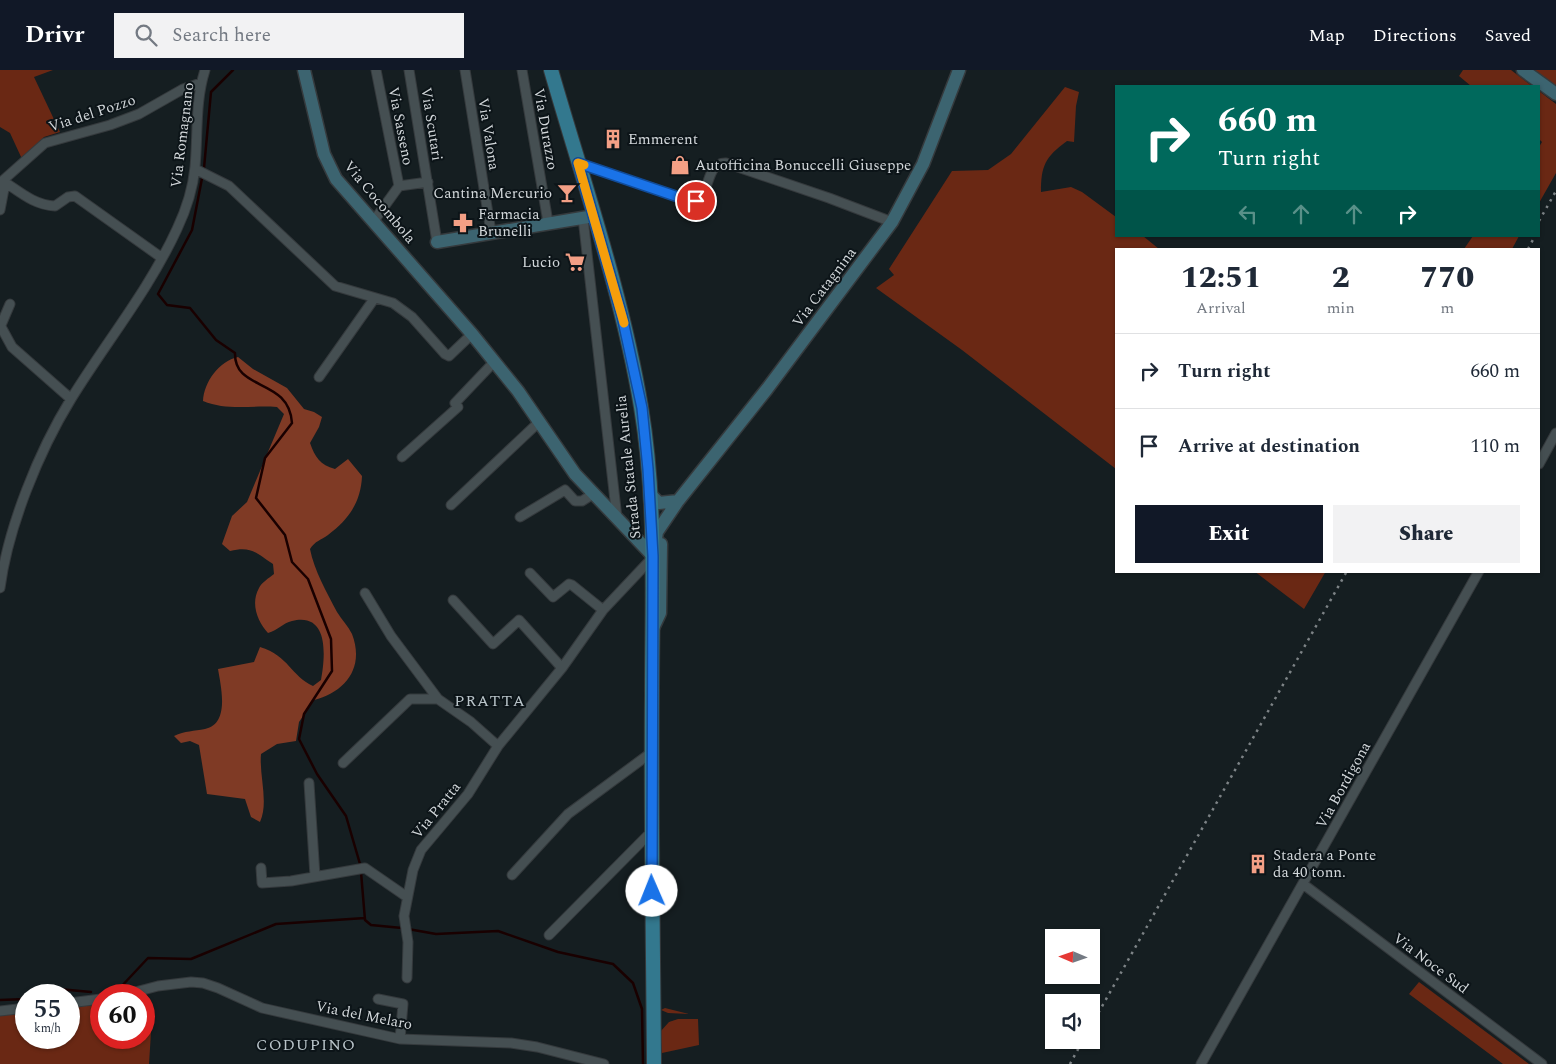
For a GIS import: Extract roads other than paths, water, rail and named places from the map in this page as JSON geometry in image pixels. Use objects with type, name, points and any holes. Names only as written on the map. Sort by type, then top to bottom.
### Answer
[{"type":"main road","name":"Via Cocombola","points":[[304,70],[328,164],[342,186],[472,334],[576,474],[617,520],[653,556]]},
{"type":"main road","name":"Strada Statale Aurelia","points":[[551,70],[578,163],[588,217],[622,316],[642,408],[650,495],[653,556],[651,832],[654,1064]]},
{"type":"main road","name":"Via Catagnina","points":[[653,556],[658,532],[678,501],[773,381],[892,222],[923,164],[958,70]]},
{"type":"main road","points":[[1523,70],[1556,94]]},
{"type":"main road","points":[[437,242],[548,222],[588,217]]},
{"type":"main road","points":[[650,495],[659,503],[678,501]]},
{"type":"main road","points":[[652,630],[660,612],[661,546],[669,514]]},
{"type":"street","name":"Via Romagnano","points":[[0,588],[6,553],[26,494],[46,444],[71,399],[123,323],[162,258],[200,172],[201,83],[205,70]]},
{"type":"street","name":"Via Sasseno","points":[[376,70],[399,186]]},
{"type":"street","name":"Via Scutari","points":[[409,70],[437,242]]},
{"type":"street","name":"Via Valona","points":[[465,70],[491,232]]},
{"type":"street","name":"Via Durazzo","points":[[522,70],[548,222]]},
{"type":"street","name":"Via del Pozzo","points":[[1,182],[45,143],[139,114],[183,89],[201,83]]},
{"type":"street","points":[[578,163],[693,202],[701,198],[716,165],[726,163],[829,198],[892,222]]},
{"type":"street","points":[[200,172],[229,186],[335,286],[374,299],[393,303],[412,317],[449,356],[472,334]]},
{"type":"street","points":[[0,210],[4,189],[1,182]]},
{"type":"street","points":[[1,182],[36,203],[49,206],[55,206],[68,197],[75,196],[162,258]]},
{"type":"street","name":"Via Sasseno","points":[[373,222],[399,186],[428,182]]},
{"type":"street","points":[[588,217],[617,520]]},
{"type":"street","points":[[319,377],[374,299]]},
{"type":"street","points":[[10,304],[0,325],[12,347],[71,399]]},
{"type":"street","points":[[402,457],[458,407],[455,403],[494,362]]},
{"type":"street","points":[[451,505],[539,422]]},
{"type":"street","points":[[1540,462],[1556,434]]},
{"type":"street","points":[[520,517],[564,490],[575,500],[582,501],[593,494]]},
{"type":"street","name":"Via Pratta","points":[[407,978],[408,933],[404,919],[406,897],[412,870],[421,850],[468,794],[498,746],[562,668],[603,610],[653,556]]},
{"type":"street","points":[[530,573],[553,597],[569,584],[572,584],[603,610]]},
{"type":"street","name":"Via Bordigona","points":[[1201,1064],[1478,573]]},
{"type":"street","points":[[365,593],[391,636],[438,699],[471,722],[498,746]]},
{"type":"street","points":[[453,600],[493,644],[519,620],[562,668]]},
{"type":"street","points":[[343,763],[405,702],[410,699],[438,699]]},
{"type":"street","points":[[512,874],[568,814],[652,752]]},
{"type":"street","points":[[310,783],[315,876]]},
{"type":"street","points":[[549,934],[651,832]]},
{"type":"street","points":[[261,868],[262,883],[365,868],[406,897]]},
{"type":"street","name":"Via Noce Sud","points":[[1303,884],[1542,1064]]},
{"type":"street","name":"Via del Melaro","points":[[155,987],[191,982],[203,984],[218,988],[262,1008],[400,1039],[511,1043],[537,1047],[604,1064]]},
{"type":"street","points":[[378,999],[403,1004],[400,1039]]},
{"type":"street","points":[[0,1011],[15,1009]]},
{"type":"waterway","points":[[233,70],[211,92],[204,168],[192,230],[158,294],[167,305],[190,308],[216,340],[235,353],[237,365],[243,374],[282,398],[289,408],[292,423],[265,458],[256,498],[285,535],[292,562],[308,579],[331,639],[332,671],[304,714],[299,739],[317,774],[346,816],[360,864]]},
{"type":"waterway","points":[[361,872],[365,920],[371,925],[402,928]]},
{"type":"waterway","points":[[124,984],[148,958],[191,959],[276,924],[365,918]]},
{"type":"waterway","points":[[408,929],[436,934],[498,931],[558,952],[613,964],[633,983],[642,1009],[643,1064]]},
{"type":"waterway","points":[[80,991],[90,992]]},
{"type":"waterway","points":[[0,1000],[15,999]]},
{"type":"railway","points":[[1540,219],[1556,191]]},
{"type":"railway","points":[[1529,248],[1534,237]]},
{"type":"railway","points":[[1100,1010],[1346,573]]},
{"type":"railway","points":[[1070,1064],[1078,1049]]},
{"type":"place","name":"Emmerent","points":[[613,139]]},
{"type":"place","name":"Autofficina Bonuccelli Giuseppe","points":[[680,165]]},
{"type":"place","name":"Cantina Mercurio","points":[[567,193]]},
{"type":"place","name":"Farmacia Brunelli","points":[[463,223]]},
{"type":"place","name":"Lucio","points":[[575,262]]},
{"type":"place","name":"Stadera a Ponte da 40 tonn.","points":[[1258,864]]},
{"type":"district","name":"PRATTA","points":[[490,700]]},
{"type":"district","name":"CODUPINO","points":[[306,1044]]}]
